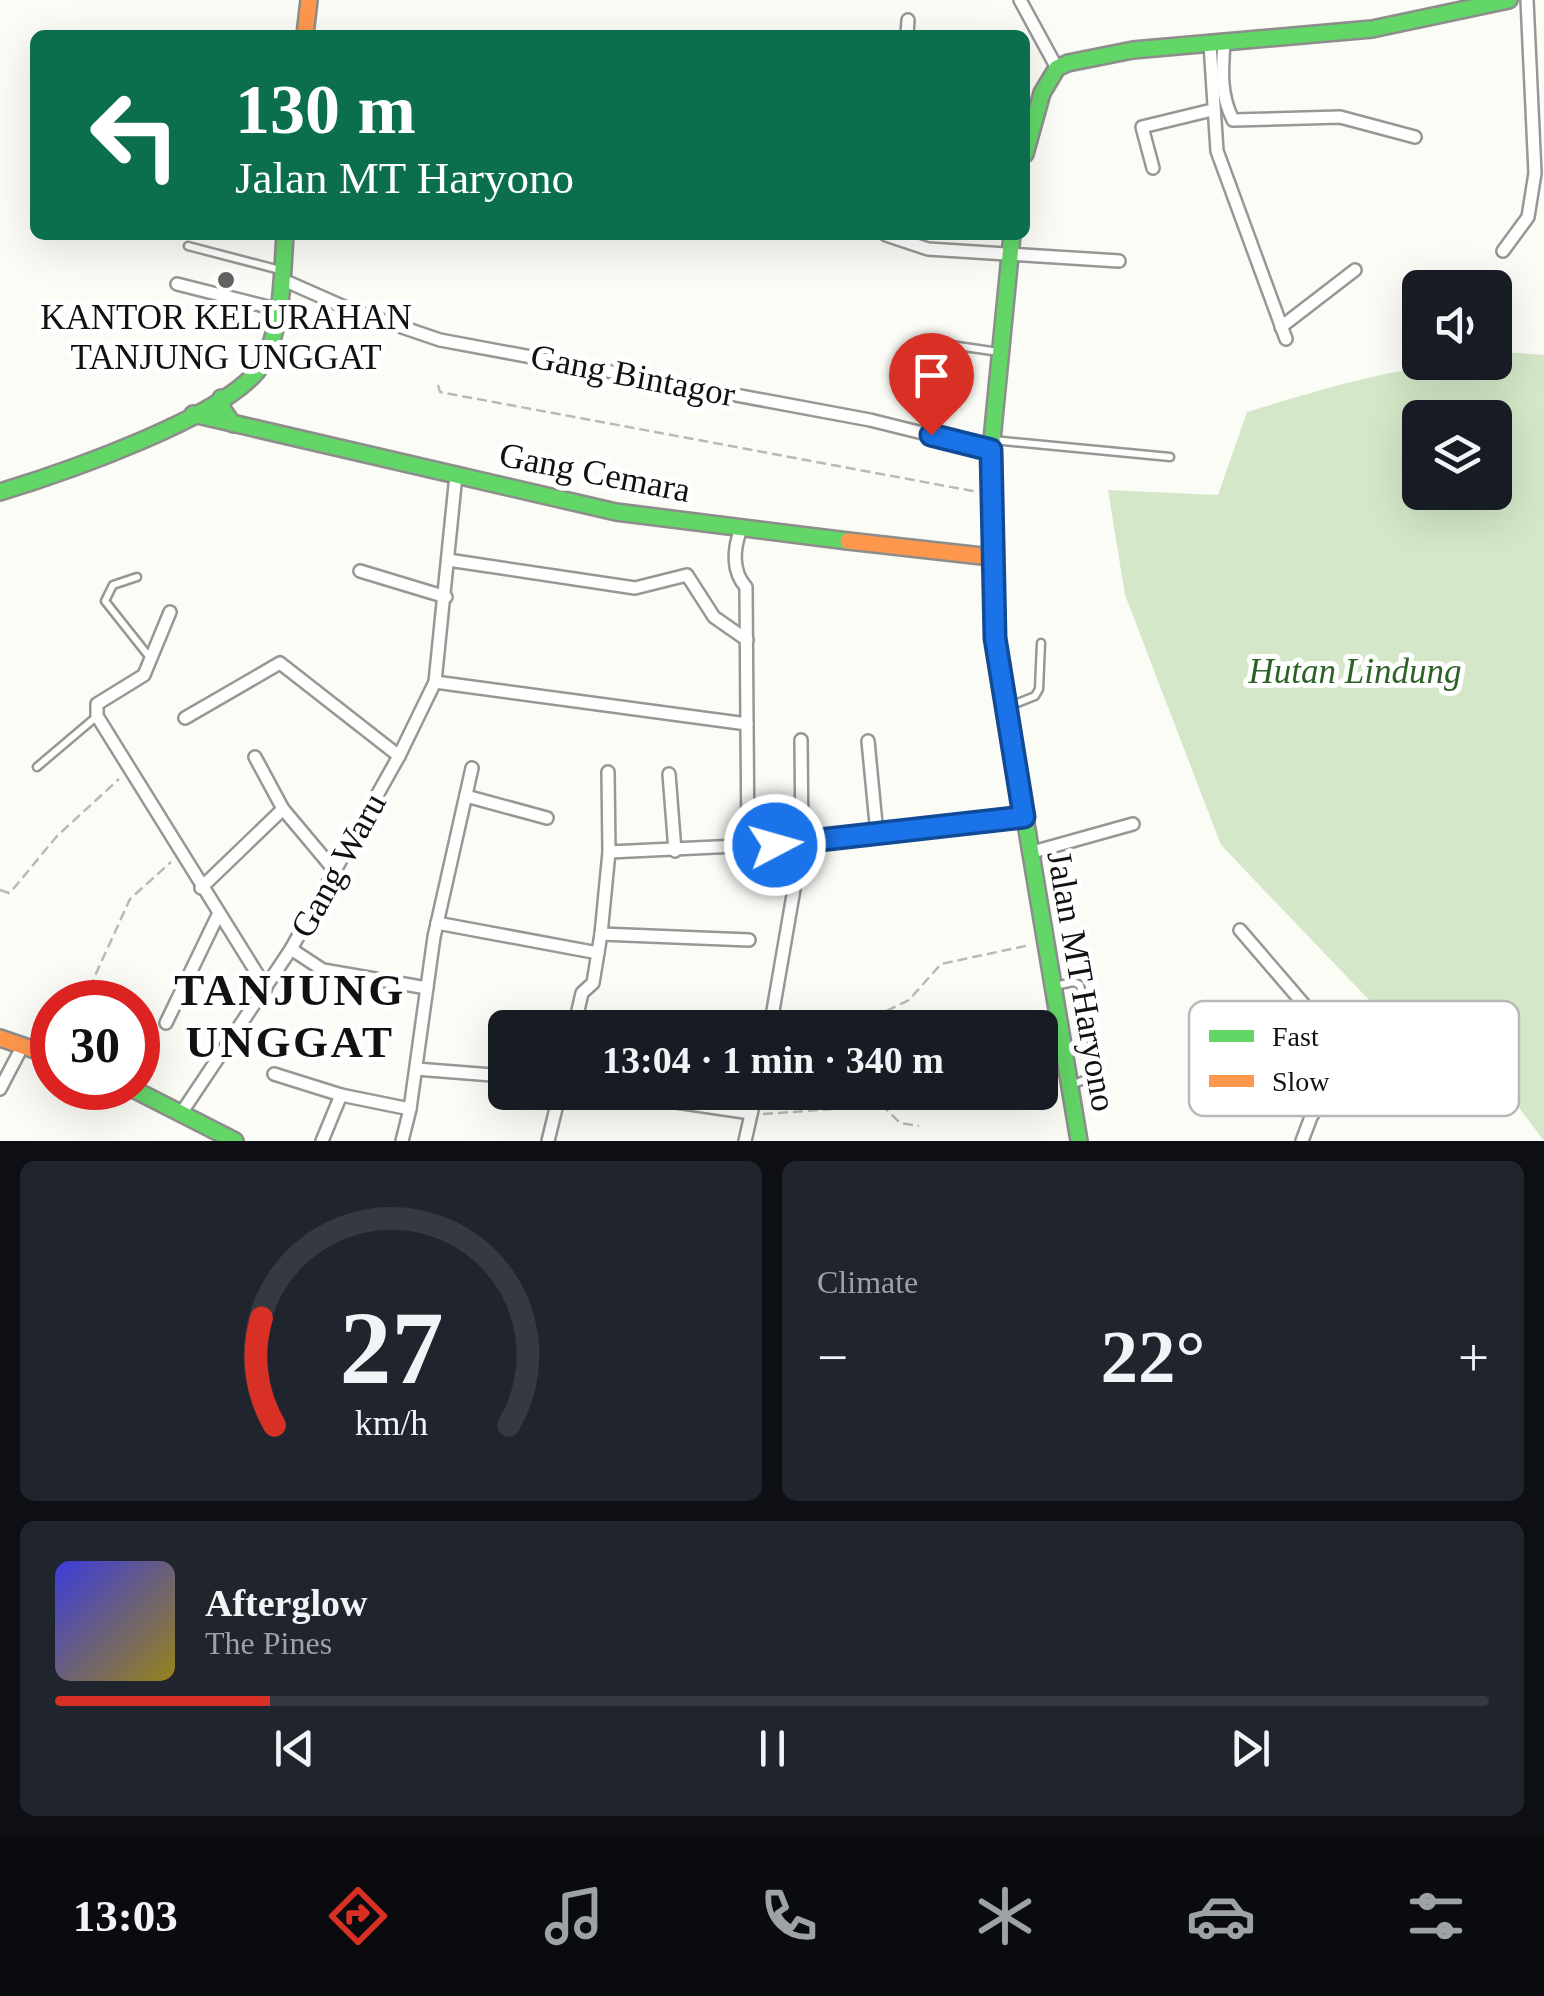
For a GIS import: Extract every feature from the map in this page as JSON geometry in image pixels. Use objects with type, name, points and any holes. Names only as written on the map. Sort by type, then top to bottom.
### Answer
[{"type":"main road","points":[[305,30],[308,0]]},
{"type":"main road","points":[[1030,128],[1034,108],[1058,68],[1082,59],[1133,50],[1372,29],[1509,0]]},
{"type":"main road","points":[[0,492],[54,475],[193,414],[252,379],[270,339],[284,240]]},
{"type":"main road","name":"Jalan MT Haryono","points":[[1012,240],[992,445],[991,557],[1004,708],[1079,1141]]},
{"type":"main road","points":[[221,398],[223,410],[233,424]]},
{"type":"main road","name":"Gang Cemara","points":[[193,414],[616,512],[991,557]]},
{"type":"main road","points":[[0,1038],[30,1049]]},
{"type":"main road","points":[[160,1102],[182,1112],[213,1136],[236,1141]]},
{"type":"street","points":[[1020,0],[1058,68]]},
{"type":"street","points":[[1502,251],[1538,201],[1527,0]]},
{"type":"street","points":[[907,30],[908,20]]},
{"type":"street","points":[[1217,44],[1212,110],[1217,152],[1284,333],[1355,270]]},
{"type":"street","points":[[1217,44],[1224,104],[1233,120],[1340,117],[1415,137]]},
{"type":"street","points":[[1153,168],[1142,126],[1212,110]]},
{"type":"street","points":[[901,240],[928,249],[1119,261]]},
{"type":"street","name":"Gang Bintagor","points":[[281,274],[349,309],[440,340],[992,445]]},
{"type":"street","points":[[177,284],[276,308]]},
{"type":"street","points":[[456,475],[448,560],[625,588],[644,587],[687,574],[714,618],[747,640]]},
{"type":"street","points":[[741,530],[736,556],[737,576],[746,587],[748,847]]},
{"type":"street","name":"Gang Waru","points":[[182,1112],[291,949],[399,756],[434,682],[448,560]]},
{"type":"street","points":[[360,571],[446,597]]},
{"type":"street","points":[[170,612],[152,660],[138,680],[97,704],[97,716],[200,888],[266,988]]},
{"type":"street","points":[[185,718],[280,663],[399,756]]},
{"type":"street","points":[[434,682],[748,724]]},
{"type":"street","points":[[773,1010],[802,843],[801,740]]},
{"type":"street","points":[[868,741],[877,834]]},
{"type":"street","points":[[255,758],[283,808],[335,871]]},
{"type":"street","points":[[402,1141],[437,923],[472,768]]},
{"type":"street","points":[[578,1010],[582,994],[593,984],[601,934],[609,852],[608,772]]},
{"type":"street","points":[[669,774],[676,851]]},
{"type":"street","points":[[466,796],[547,818]]},
{"type":"street","points":[[200,888],[283,808]]},
{"type":"street","points":[[609,852],[802,843],[1024,817]]},
{"type":"street","points":[[1029,853],[1133,824]]},
{"type":"street","points":[[166,1023],[218,915]]},
{"type":"street","points":[[437,923],[598,953]]},
{"type":"street","points":[[1240,930],[1301,1001]]},
{"type":"street","points":[[601,934],[748,940]]},
{"type":"street","points":[[291,949],[323,970],[427,988]]},
{"type":"street","points":[[0,1090],[22,1047]]},
{"type":"street","points":[[416,1070],[488,1075]]},
{"type":"street","points":[[274,1074],[341,1095],[410,1108]]},
{"type":"street","points":[[322,1141],[341,1095]]},
{"type":"street","points":[[548,1141],[554,1110]]},
{"type":"street","points":[[731,1110],[751,1113]]},
{"type":"street","points":[[745,1141],[752,1110]]},
{"type":"street","points":[[1302,1141],[1311,1116]]},
{"type":"lane","points":[[188,246],[281,274]]},
{"type":"lane","points":[[923,341],[1000,352]]},
{"type":"lane","points":[[992,445],[1170,457]]},
{"type":"lane","points":[[137,577],[113,585],[105,601],[152,660]]},
{"type":"lane","points":[[1004,708],[1036,696],[1041,643]]},
{"type":"lane","points":[[37,767],[97,716]]},
{"type":"lane","points":[[1052,986],[1074,982],[1080,985],[1089,1016],[1098,1070],[1094,1076],[1070,1086]]},
{"type":"path","points":[[438,385],[440,392],[990,494]]},
{"type":"path","points":[[0,890],[8,893],[14,888],[57,836],[128,770]]},
{"type":"path","points":[[93,980],[130,899],[181,854]]},
{"type":"path","points":[[889,1010],[909,1000],[941,964],[1045,941]]},
{"type":"path","points":[[751,1113],[823,1110]]},
{"type":"path","points":[[886,1110],[895,1120],[920,1126]]},
{"type":"green space","name":"Hutan Lindung","points":[[1512,353],[1544,355],[1544,1141],[1519,1108],[1519,1001],[1370,1001],[1221,845],[1125,595],[1108,490],[1218,495],[1247,412],[1400,371],[1402,380],[1512,380]]},
{"type":"traffic: fast","points":[[1030,136],[1042,93],[1057,68],[1068,63],[1133,50],[1372,29],[1509,0]]},
{"type":"traffic: fast","points":[[0,492],[142,440],[217,403],[245,383],[262,364],[274,334],[285,240]]},
{"type":"traffic: fast","points":[[1012,240],[992,440],[995,638],[1079,1141]]},
{"type":"traffic: fast","points":[[221,398],[223,410],[233,424]]},
{"type":"traffic: fast","points":[[193,414],[616,512],[848,541]]},
{"type":"traffic: fast","points":[[160,1103],[235,1141]]},
{"type":"traffic: slow","points":[[306,30],[309,0]]},
{"type":"traffic: slow","points":[[848,541],[991,557]]},
{"type":"traffic: slow","points":[[0,1038],[30,1048]]},
{"type":"place","name":"KANTOR KELURAHAN TANJUNG UNGGAT","points":[[226,280]]},
{"type":"district","name":"TANJUNG UNGGAT","points":[[290,1015]]},
{"type":"route","points":[[775,845],[1024,817],[995,638],[991,450],[931,435]]}]
